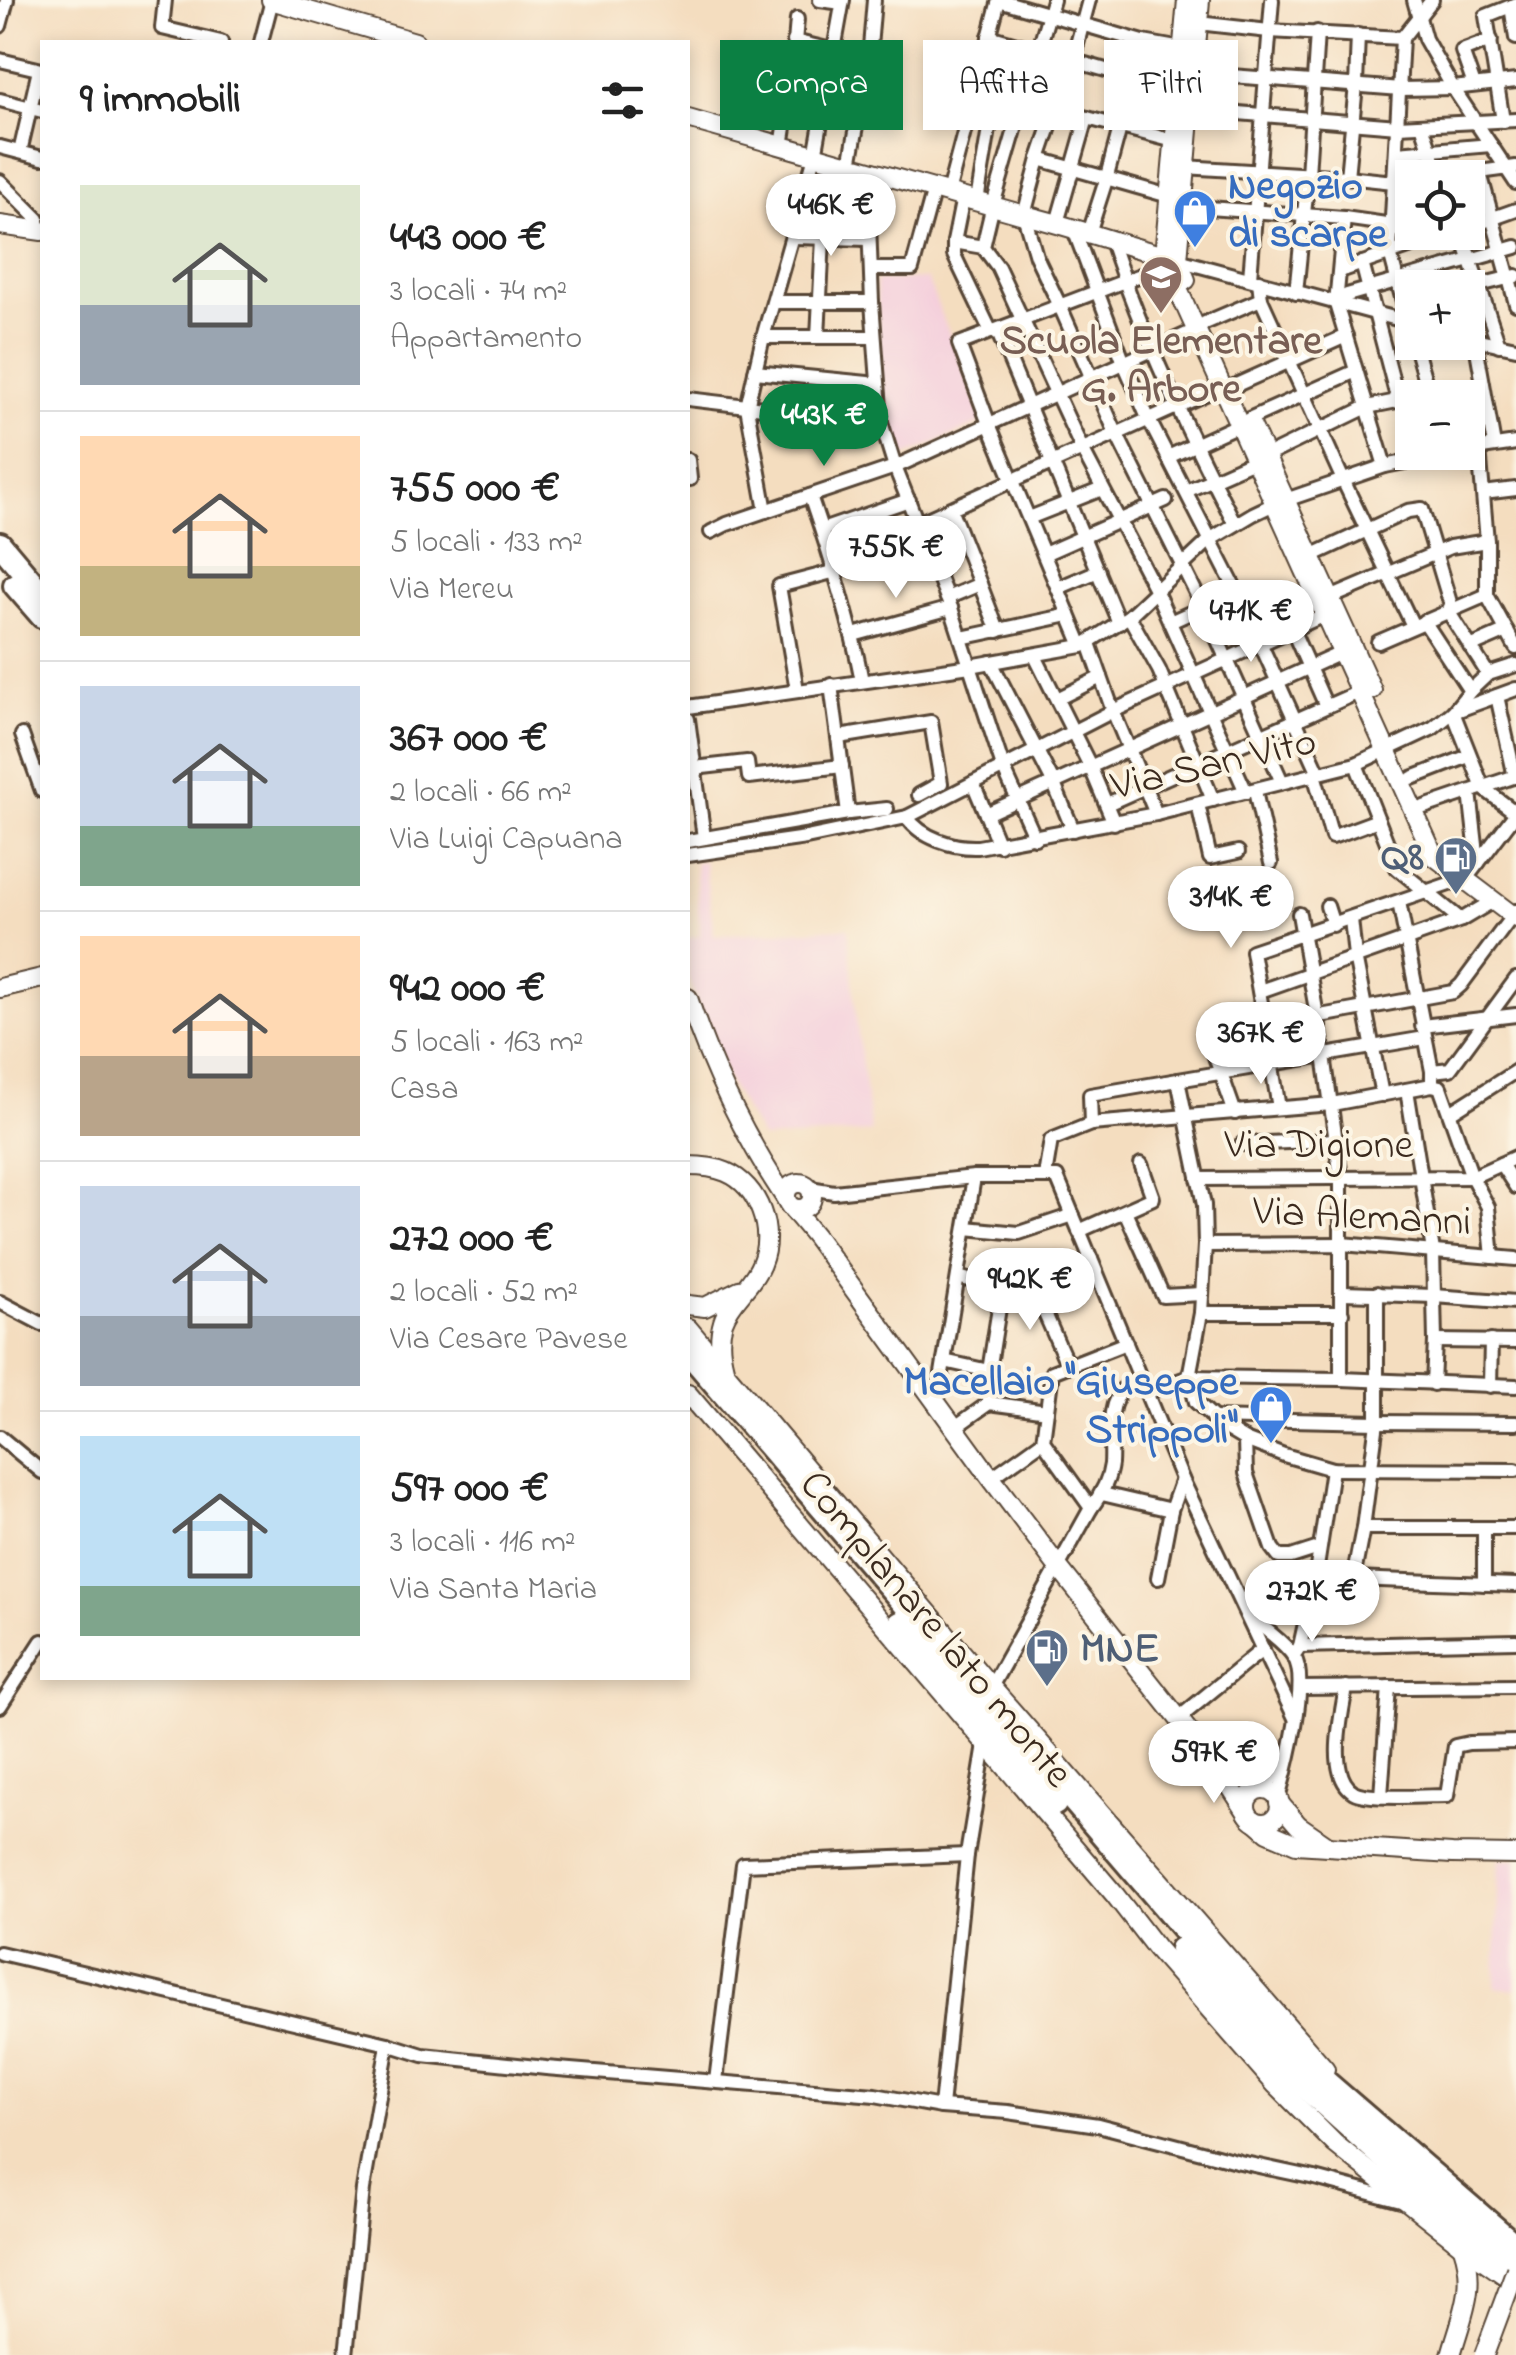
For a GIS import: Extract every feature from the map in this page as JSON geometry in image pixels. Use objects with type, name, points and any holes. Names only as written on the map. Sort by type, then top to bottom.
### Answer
[{"type":"highway","points":[[0,544],[40,592]]},
{"type":"highway","points":[[0,567],[40,614]]},
{"type":"highway","points":[[690,1339],[1283,2045],[1516,2246]]},
{"type":"highway","points":[[690,1392],[1276,2062],[1437,2205],[1516,2267]]},
{"type":"street","points":[[0,26],[7,0]]},
{"type":"street","points":[[165,0],[162,28],[213,40]]},
{"type":"street","points":[[261,40],[272,0],[385,38]]},
{"type":"street","points":[[820,0],[842,2],[836,40]]},
{"type":"street","points":[[871,40],[874,0]]},
{"type":"street","points":[[987,40],[999,0],[1135,40]]},
{"type":"street","points":[[1040,40],[1053,0]]},
{"type":"street","points":[[1077,40],[1089,0]]},
{"type":"street","points":[[1183,40],[1187,0]]},
{"type":"street","points":[[1196,40],[1200,0]]},
{"type":"street","points":[[1272,0],[1254,279],[1342,480],[1389,572],[1419,624],[1470,690]]},
{"type":"street","points":[[1414,0],[1425,39],[1453,88],[1511,168],[1516,183]]},
{"type":"street","points":[[1395,273],[1390,254],[1402,38],[1432,0]]},
{"type":"street","points":[[1238,114],[1398,126],[1509,120],[1486,16],[1513,5],[1516,38]]},
{"type":"street","points":[[794,40],[796,19]]},
{"type":"street","points":[[1198,23],[1402,38]]},
{"type":"street","points":[[1296,293],[1317,32]]},
{"type":"street","points":[[1347,177],[1358,35]]},
{"type":"street","points":[[988,36],[1003,40]]},
{"type":"street","points":[[1474,85],[1462,51],[1492,40]]},
{"type":"street","points":[[0,60],[40,70]]},
{"type":"street","points":[[1238,76],[1401,90],[1516,81]]},
{"type":"street","points":[[20,152],[37,109],[40,80]]},
{"type":"street","points":[[0,100],[37,109]]},
{"type":"street","points":[[1084,117],[1104,122]]},
{"type":"street","points":[[1087,118],[1073,169],[1073,228],[1124,363],[1295,720],[1316,774],[1332,837],[1378,820]]},
{"type":"street","points":[[690,120],[1073,228],[1170,260],[1254,279],[1395,321]]},
{"type":"street","points":[[1422,125],[1433,160]]},
{"type":"street","points":[[782,146],[785,130]]},
{"type":"street","points":[[766,511],[747,407],[820,130]]},
{"type":"street","points":[[862,130],[859,168],[869,239],[881,422],[949,603],[1003,766],[1035,838]]},
{"type":"street","points":[[971,130],[963,197],[983,248],[998,267],[1055,393],[1155,589],[1251,792],[1270,863]]},
{"type":"street","points":[[982,130],[963,197],[954,254],[1030,405],[1098,571],[1124,620],[1159,670],[1213,800]]},
{"type":"street","points":[[870,269],[912,269],[1004,130]]},
{"type":"street","points":[[1048,130],[1024,215],[1036,256],[1116,433],[1143,470],[1159,503],[1183,566],[1282,782]]},
{"type":"street","points":[[1073,228],[1106,180],[1120,130]]},
{"type":"street","points":[[1132,130],[1174,141]]},
{"type":"street","points":[[1175,130],[1176,201]]},
{"type":"street","points":[[1187,130],[1170,260],[1391,747],[1434,856],[1471,871],[1493,901],[1515,912]]},
{"type":"street","points":[[1397,153],[1492,145]]},
{"type":"street","points":[[0,147],[40,157]]},
{"type":"street","points":[[1039,159],[1176,201],[1393,225]]},
{"type":"street","points":[[1184,167],[1394,182]]},
{"type":"street","points":[[1485,172],[1511,168]]},
{"type":"street","points":[[0,181],[38,219],[40,227]]},
{"type":"street","points":[[1485,190],[1512,277],[1516,304]]},
{"type":"street","points":[[1485,221],[1516,210]]},
{"type":"street","points":[[1344,218],[1336,304],[1384,466]]},
{"type":"street","points":[[0,226],[40,231]]},
{"type":"street","points":[[794,236],[869,239]]},
{"type":"street","points":[[818,337],[824,238]]},
{"type":"street","points":[[1111,241],[1152,350],[1235,524]]},
{"type":"street","points":[[954,242],[983,248]]},
{"type":"street","points":[[1432,270],[1516,247]]},
{"type":"street","points":[[1340,271],[1401,250]]},
{"type":"street","points":[[1467,250],[1474,270]]},
{"type":"street","points":[[1156,814],[1101,677],[1069,615],[1012,480],[959,344],[1170,260]]},
{"type":"street","points":[[1362,263],[1376,314],[1406,380]]},
{"type":"street","points":[[1485,284],[1512,277]]},
{"type":"street","points":[[1336,304],[1346,294],[1395,281]]},
{"type":"street","points":[[711,532],[895,467],[1260,299]]},
{"type":"street","points":[[774,302],[872,302]]},
{"type":"street","points":[[1485,303],[1499,345]]},
{"type":"street","points":[[796,690],[780,586],[836,571],[920,530],[950,508],[1148,418],[1346,336]]},
{"type":"street","points":[[764,337],[874,337]]},
{"type":"street","points":[[1485,342],[1516,348]]},
{"type":"street","points":[[1168,458],[1356,371]]},
{"type":"street","points":[[755,372],[878,384]]},
{"type":"street","points":[[690,399],[881,422]]},
{"type":"street","points":[[1186,491],[1367,407],[1395,402]]},
{"type":"street","points":[[1485,447],[1516,444]]},
{"type":"street","points":[[690,708],[1035,656],[1085,644],[1124,620],[1210,539],[1235,524],[1280,502],[1395,464]]},
{"type":"street","points":[[1481,470],[1487,595],[1516,648]]},
{"type":"street","points":[[1029,518],[1102,489]]},
{"type":"street","points":[[1483,493],[1516,489]]},
{"type":"street","points":[[810,496],[836,571],[862,681]]},
{"type":"street","points":[[822,530],[909,500]]},
{"type":"street","points":[[1280,502],[1310,556],[1341,654],[1359,692],[1412,778],[1445,852],[1515,912]]},
{"type":"street","points":[[1044,554],[1159,503]]},
{"type":"street","points":[[950,508],[998,631]]},
{"type":"street","points":[[1310,556],[1408,511],[1422,509],[1450,610],[1488,674]]},
{"type":"street","points":[[690,851],[806,838],[907,817],[1112,712],[1292,629],[1389,572],[1450,547],[1487,541]]},
{"type":"street","points":[[1058,588],[1098,571]]},
{"type":"street","points":[[853,635],[949,603],[980,584]]},
{"type":"street","points":[[1170,622],[1237,592]]},
{"type":"street","points":[[1378,642],[1487,595]]},
{"type":"street","points":[[961,638],[1069,615]]},
{"type":"street","points":[[1292,629],[1326,706]]},
{"type":"street","points":[[1470,647],[1506,631]]},
{"type":"street","points":[[986,814],[1341,654]]},
{"type":"street","points":[[1035,656],[1114,823]]},
{"type":"street","points":[[991,662],[1054,784],[1073,830]]},
{"type":"street","name":"Via San Vito","points":[[907,817],[921,832],[964,848],[1114,823],[1251,792],[1356,764],[1433,728],[1488,674],[1516,665]]},
{"type":"street","points":[[1057,699],[1101,677]]},
{"type":"street","points":[[831,685],[848,813]]},
{"type":"street","points":[[1471,871],[1476,790],[1470,756],[1452,712],[1516,689]]},
{"type":"street","points":[[1107,804],[1359,692]]},
{"type":"street","points":[[1424,807],[1515,776],[1497,696]]},
{"type":"street","points":[[839,737],[931,722],[941,783],[919,794]]},
{"type":"street","points":[[690,735],[692,792],[704,838]]},
{"type":"street","points":[[22,736],[40,786]]},
{"type":"street","points":[[1412,778],[1470,756]]},
{"type":"street","points":[[694,768],[747,762],[750,778],[842,766]]},
{"type":"street","points":[[1356,764],[1398,868],[1461,920]]},
{"type":"street","points":[[973,783],[999,845]]},
{"type":"street","points":[[1279,1108],[1252,951],[1399,902],[1471,871],[1516,813],[1476,790]]},
{"type":"street","points":[[1198,804],[1210,858],[1238,852]]},
{"type":"street","points":[[690,850],[704,838],[887,809]]},
{"type":"street","points":[[1260,991],[1461,920],[1493,901]]},
{"type":"street","points":[[1399,902],[1432,1078],[1440,1087],[1472,1177],[1488,1208],[1493,1257]]},
{"type":"street","points":[[1327,906],[1333,925]]},
{"type":"street","points":[[1235,1113],[1208,1037],[1453,992],[1515,912]]},
{"type":"street","points":[[1299,914],[1342,1178],[1340,1378]]},
{"type":"street","points":[[1351,919],[1382,1094]]},
{"type":"street","points":[[0,988],[40,978]]},
{"type":"street","points":[[1045,1176],[1050,1140],[1092,1124],[1332,1104],[1407,1090],[1450,1068],[1516,978]]},
{"type":"street","points":[[690,1003],[713,1066],[747,1137],[801,1197],[815,1236],[990,1478],[1222,1772],[1251,1817],[1281,1840],[1296,1844],[1516,1855]]},
{"type":"street","points":[[1092,1124],[1090,1095],[1374,1046],[1424,1032],[1516,1015]]},
{"type":"street","points":[[1450,1113],[1516,1071]]},
{"type":"street","points":[[1178,1080],[1204,1205],[1202,1294],[1189,1378],[1196,1402],[1212,1418],[1246,1440],[1332,1469],[1516,1470]]},
{"type":"street","points":[[1407,1090],[1433,1251],[1433,1384]]},
{"type":"street","points":[[1242,1144],[1337,1140]]},
{"type":"street","points":[[1472,1177],[1516,1157]]},
{"type":"street","points":[[1080,1231],[1153,1198],[1141,1164]]},
{"type":"street","points":[[1501,1164],[1516,1187]]},
{"type":"street","points":[[690,1166],[726,1172],[749,1188],[764,1217],[766,1251],[760,1268],[724,1318],[720,1334],[724,1370]]},
{"type":"street","points":[[801,1197],[974,1177],[1057,1176],[1182,1478],[1296,1718]]},
{"type":"street","points":[[938,1404],[974,1177]]},
{"type":"street","name":"Via Digione","points":[[1198,1179],[1472,1177]]},
{"type":"street","points":[[1124,1211],[1162,1296],[1202,1294]]},
{"type":"street","points":[[966,1228],[1019,1233],[1073,1214]]},
{"type":"street","name":"Via Alemanni","points":[[1204,1245],[1342,1244],[1516,1259]]},
{"type":"street","points":[[958,1278],[1014,1292],[1091,1259]]},
{"type":"street","points":[[1032,1284],[1068,1366]]},
{"type":"street","points":[[696,1306],[720,1301],[748,1285]]},
{"type":"street","points":[[990,1402],[989,1372],[1002,1288]]},
{"type":"street","points":[[1353,1580],[1376,1422],[1378,1293]]},
{"type":"street","points":[[1342,1294],[1516,1302]]},
{"type":"street","points":[[0,1302],[40,1323]]},
{"type":"street","points":[[1200,1312],[1342,1312]]},
{"type":"street","points":[[690,1336],[724,1318]]},
{"type":"street","points":[[690,1339],[724,1370],[990,1688],[1318,2062],[1444,2176],[1516,2230]]},
{"type":"street","points":[[1435,1341],[1516,1342]]},
{"type":"street","points":[[1490,1386],[1491,1341]]},
{"type":"street","points":[[1090,1508],[1043,1442],[1052,1372],[1126,1343]]},
{"type":"street","points":[[944,1361],[989,1372]]},
{"type":"street","points":[[990,1688],[1090,1508],[1102,1494],[1110,1468],[1113,1402],[1125,1387],[1146,1388],[1189,1378],[1340,1378],[1516,1386]]},
{"type":"street","name":"Complanare lato monte","points":[[690,1392],[1156,1948],[1276,2085],[1335,2144],[1516,2284]]},
{"type":"street","points":[[954,1428],[990,1402],[1047,1411]]},
{"type":"street","points":[[1212,1418],[1516,1422]]},
{"type":"street","points":[[0,1437],[40,1470]]},
{"type":"street","points":[[1246,1440],[1246,1473],[1272,1548],[1279,1557],[1319,1548]]},
{"type":"street","points":[[990,1478],[1043,1442]]},
{"type":"street","points":[[1269,1795],[1288,1757],[1296,1718],[1300,1688],[1297,1650],[1316,1574],[1332,1469]]},
{"type":"street","points":[[1158,1578],[1171,1510],[1182,1478]]},
{"type":"street","points":[[1102,1494],[1171,1510]]},
{"type":"street","points":[[1362,1528],[1516,1528]]},
{"type":"street","points":[[1484,1528],[1484,1584]]},
{"type":"street","points":[[1316,1574],[1353,1580],[1516,1586]]},
{"type":"street","points":[[1241,1600],[1258,1623],[1297,1650],[1516,1641]]},
{"type":"street","points":[[0,1706],[40,1644]]},
{"type":"street","points":[[1179,1718],[1263,1649]]},
{"type":"street","points":[[1300,1688],[1516,1686]]},
{"type":"street","points":[[1381,1796],[1390,1687]]},
{"type":"street","points":[[1346,1688],[1337,1755],[1342,1780],[1355,1793],[1448,1796],[1455,1746],[1516,1742]]},
{"type":"street","points":[[941,2106],[967,1856],[985,1744]]},
{"type":"street","points":[[1222,1772],[1269,1795],[1298,1825],[1328,1846]]},
{"type":"street","points":[[1251,1817],[1247,1800],[1269,1795]]},
{"type":"street","points":[[1251,1817],[1264,1822],[1278,1814],[1269,1795]]},
{"type":"street","points":[[716,2081],[743,1864],[967,1856]]},
{"type":"street","points":[[0,1953],[423,2055],[875,2095],[1098,2125],[1408,2202]]},
{"type":"street","points":[[346,2355],[363,2189],[388,2044]]},
{"type":"street","points":[[1451,2355],[1470,2279],[1463,2246]]},
{"type":"street","points":[[1470,2279],[1486,2263]]},
{"type":"street","points":[[1484,2355],[1516,2267]]},
{"type":"shaded area","points":[[927,279],[985,421],[901,458],[884,416],[876,281]]},
{"type":"shaded area","points":[[704,861],[714,935],[848,928],[871,1132],[762,1139],[731,1087],[690,983],[690,938],[700,936],[695,862]]},
{"type":"shaded area","points":[[1499,1859],[1516,1860],[1516,1990],[1495,1987]]},
{"type":"place","name":"Negozio di scarpe","points":[[1195,249]]},
{"type":"place","name":"Scuola Elementare G. Arbore","points":[[1161,315]]},
{"type":"place","name":"Q8","points":[[1456,896]]},
{"type":"place","name":"Macellaio \"Giuseppe Strippoli\"","points":[[1271,1445]]},
{"type":"place","name":"MNE","points":[[1047,1688]]}]
